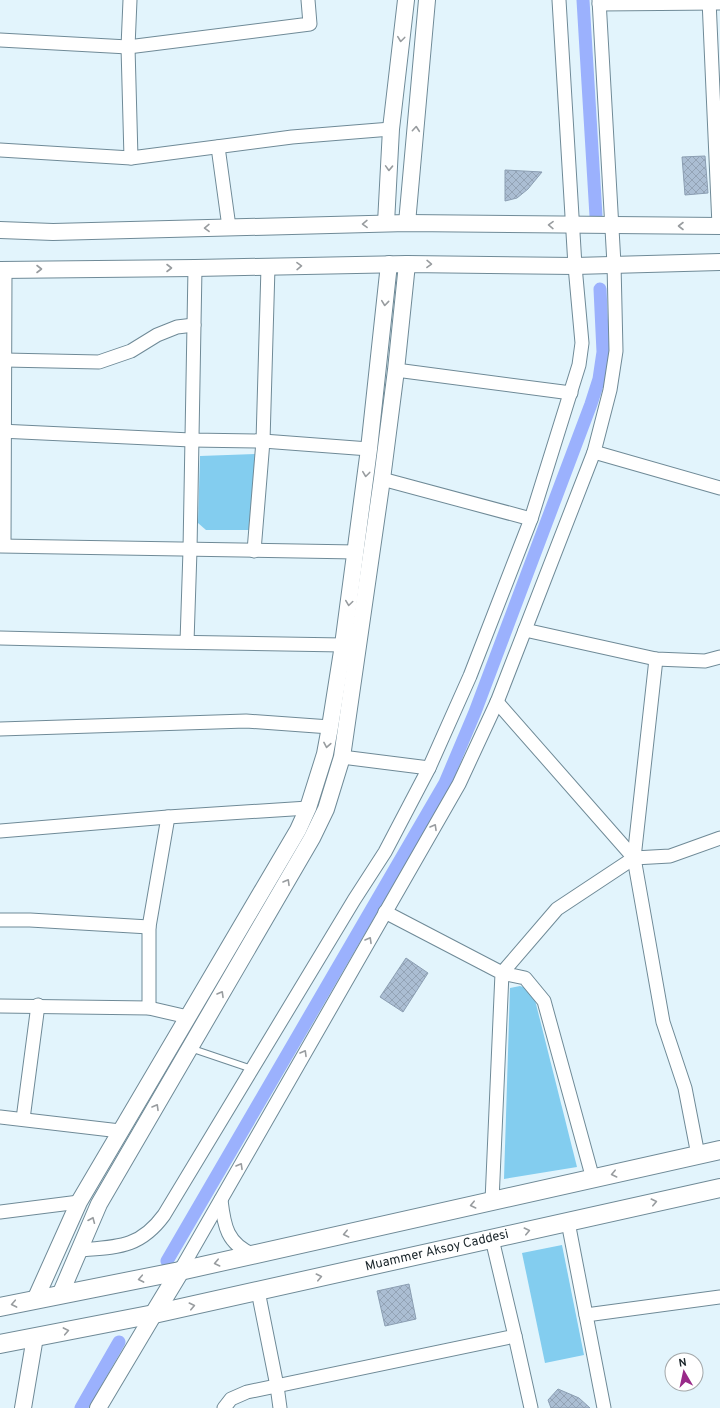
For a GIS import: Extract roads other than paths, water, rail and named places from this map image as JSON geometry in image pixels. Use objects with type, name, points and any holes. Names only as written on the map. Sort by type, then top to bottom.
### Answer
[{"type":"main road","points":[[0,1307],[180,1271],[720,1150]]},
{"type":"main road","name":"Muammer Aksoy Caddesi","points":[[0,1344],[154,1314],[720,1188]]},
{"type":"main road","points":[[154,1314],[180,1271]]},
{"type":"street","points":[[130,0],[128,47],[132,158]]},
{"type":"street","points":[[0,40],[128,47],[310,24],[308,0]]},
{"type":"street","points":[[386,223],[390,130],[406,0]]},
{"type":"street","points":[[407,223],[427,0]]},
{"type":"street","points":[[80,1250],[126,1245],[142,1237],[158,1223],[354,900],[385,852],[428,768],[470,676],[531,519],[571,393],[579,365],[582,343],[574,266],[573,225],[559,0]]},
{"type":"street","points":[[0,230],[53,232],[386,223],[612,226],[720,226],[713,2],[599,2],[612,226],[614,264],[616,351],[610,390],[594,452],[497,702],[459,784],[180,1271]]},
{"type":"street","points":[[0,150],[132,158],[292,137],[390,130]]},
{"type":"street","points":[[218,147],[229,227]]},
{"type":"street","points":[[356,552],[2,546],[2,431],[5,360],[2,341],[3,270],[390,264],[574,266],[720,262]]},
{"type":"street","points":[[35,1300],[79,1202],[298,830],[308,808],[325,754],[343,645],[369,449],[390,264]]},
{"type":"street","points":[[60,1294],[99,1204],[312,838],[326,809],[342,757],[382,479],[396,370],[407,264]]},
{"type":"street","points":[[254,551],[263,441],[268,267]]},
{"type":"street","points":[[187,642],[195,268]]},
{"type":"street","points":[[5,360],[99,362],[132,351],[157,335],[177,327],[194,324]]},
{"type":"street","points":[[396,370],[571,393]]},
{"type":"street","points":[[2,431],[191,440],[263,441],[369,449]]},
{"type":"street","points":[[594,452],[720,488]]},
{"type":"street","points":[[382,479],[531,519]]},
{"type":"street","points":[[526,630],[656,659],[705,661],[720,657]]},
{"type":"street","points":[[0,638],[343,645]]},
{"type":"street","points":[[656,659],[634,858],[663,1022],[685,1088],[698,1155]]},
{"type":"street","points":[[497,702],[634,858]]},
{"type":"street","points":[[0,729],[246,721],[330,726]]},
{"type":"street","points":[[342,757],[428,768]]},
{"type":"street","points":[[0,831],[168,817],[308,808]]},
{"type":"street","points":[[149,1008],[149,927],[168,817]]},
{"type":"street","points":[[492,1201],[502,973],[557,909],[634,858],[670,856],[720,838]]},
{"type":"street","points":[[385,912],[502,973],[524,978],[544,1001],[593,1179]]},
{"type":"street","points":[[0,920],[30,920],[149,927]]},
{"type":"street","points":[[0,1006],[38,1005],[149,1008],[188,1017]]},
{"type":"street","points":[[23,1119],[38,1005]]},
{"type":"street","points":[[0,1117],[120,1130]]},
{"type":"street","points":[[221,1200],[222,1214],[229,1235],[238,1247],[254,1254]]},
{"type":"street","points":[[0,1212],[79,1202]]},
{"type":"street","points":[[568,1222],[604,1408]]},
{"type":"street","points":[[492,1239],[531,1408]]},
{"type":"street","points":[[258,1291],[280,1408]]},
{"type":"street","points":[[586,1315],[720,1297]]},
{"type":"street","points":[[98,1408],[154,1314]]},
{"type":"street","points":[[224,1408],[231,1399],[247,1392],[515,1336]]},
{"type":"street","points":[[23,1408],[35,1337]]},
{"type":"lane","points":[[190,1048],[252,1069]]},
{"type":"waterway","points":[[583,0],[596,216]]},
{"type":"waterway","points":[[167,1261],[445,783],[475,712],[591,404],[599,379],[603,352],[600,289]]},
{"type":"waterway","points":[[81,1408],[119,1342]]}]
